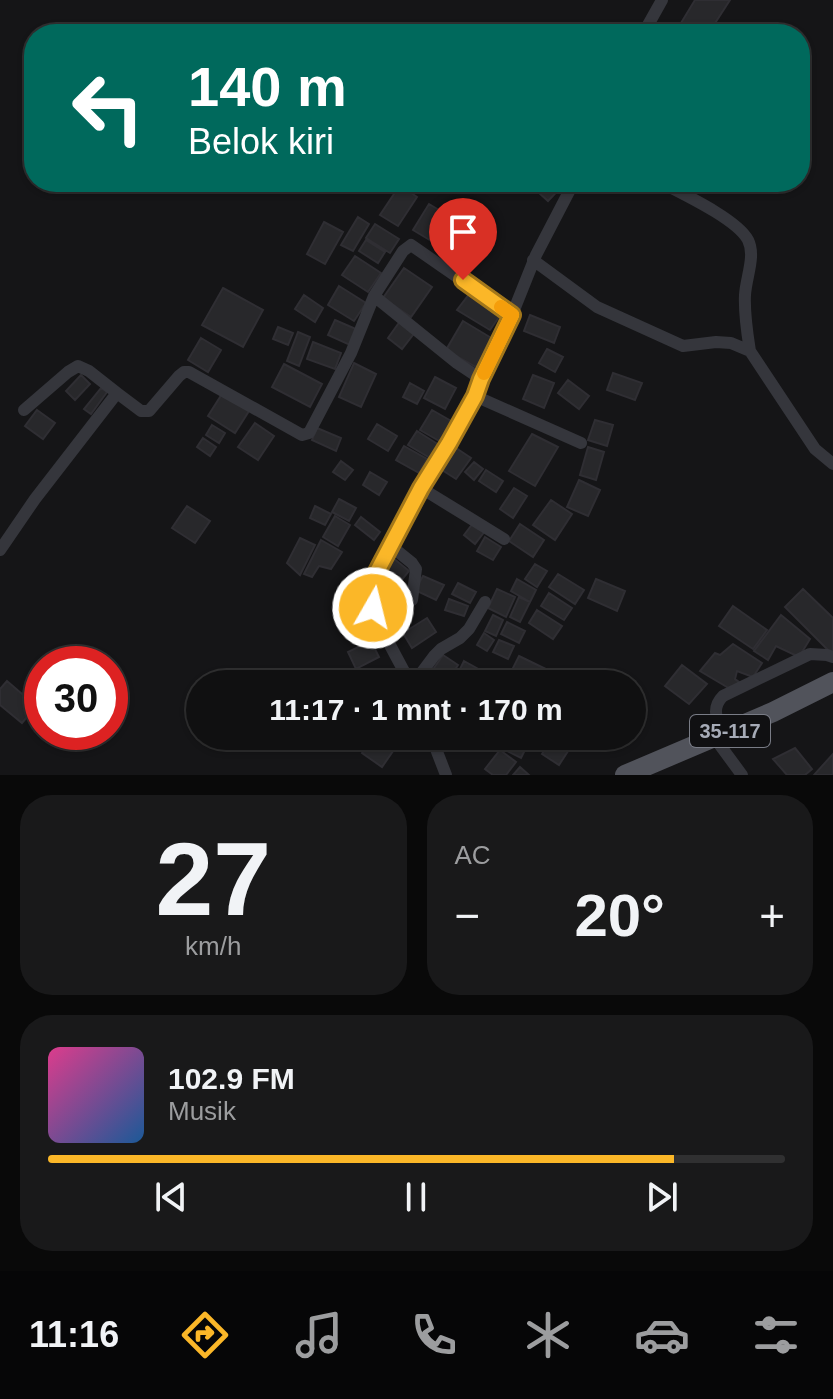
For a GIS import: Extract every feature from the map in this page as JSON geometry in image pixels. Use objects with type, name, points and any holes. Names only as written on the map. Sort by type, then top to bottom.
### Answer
[{"type":"main road","name":"35-117","points":[[625,775],[773,712],[833,682]]},
{"type":"street","points":[[649,24],[662,0]]},
{"type":"street","points":[[405,670],[373,608],[370,585],[421,488],[475,396],[533,260],[569,192]]},
{"type":"street","points":[[678,192],[714,212],[742,232],[749,242],[751,253],[745,317],[750,351],[815,449],[833,464]]},
{"type":"street","points":[[24,410],[78,366],[141,411],[149,411],[179,376],[189,372],[302,435],[307,434],[311,432],[351,353],[374,296],[406,248],[414,246],[512,315]]},
{"type":"street","points":[[533,260],[597,307],[683,346],[731,343],[750,351]]},
{"type":"street","points":[[374,296],[481,379]]},
{"type":"street","points":[[0,550],[35,499],[117,393]]},
{"type":"street","points":[[475,396],[581,443]]},
{"type":"street","points":[[421,488],[504,539]]},
{"type":"street","points":[[391,546],[416,569],[412,600]]},
{"type":"street","points":[[423,670],[441,649],[469,629],[485,602]]},
{"type":"street","points":[[742,775],[718,735],[715,710],[718,701],[810,654],[833,657]]},
{"type":"street","points":[[436,750],[446,775]]},
{"type":"building","points":[[695,0],[730,0],[714,24],[680,24]]},
{"type":"building","points":[[395,192],[410,192],[417,197],[398,226],[380,215]]},
{"type":"building","points":[[538,192],[557,192],[548,201]]},
{"type":"building","points":[[429,204],[449,216],[433,242],[413,230]]},
{"type":"building","points":[[358,217],[369,224],[353,251],[341,245]]},
{"type":"building","points":[[324,222],[343,232],[325,264],[307,254]]},
{"type":"building","points":[[375,224],[399,239],[390,253],[366,238]]},
{"type":"building","points":[[366,240],[385,252],[378,263],[359,251]]},
{"type":"building","points":[[355,256],[381,273],[368,292],[342,275]]},
{"type":"building","points":[[404,268],[432,287],[411,317],[383,298]]},
{"type":"building","points":[[339,286],[366,303],[354,321],[328,305]]},
{"type":"building","points":[[223,288],[263,310],[243,347],[202,325]]},
{"type":"building","points":[[470,293],[499,317],[490,330],[457,310]]},
{"type":"building","points":[[304,295],[323,308],[315,322],[295,309]]},
{"type":"building","points":[[530,315],[560,327],[554,343],[524,331]]},
{"type":"building","points":[[335,320],[356,329],[350,345],[328,335]]},
{"type":"building","points":[[401,320],[416,331],[402,349],[388,338]]},
{"type":"building","points":[[463,321],[493,339],[476,367],[446,350]]},
{"type":"building","points":[[278,327],[293,333],[288,345],[273,339]]},
{"type":"building","points":[[298,332],[310,337],[299,366],[287,361]]},
{"type":"building","points":[[201,338],[221,350],[208,372],[188,360]]},
{"type":"building","points":[[313,342],[341,353],[335,369],[307,359]]},
{"type":"building","points":[[547,349],[563,357],[555,372],[539,363]]},
{"type":"building","points":[[354,363],[376,374],[361,407],[339,397]]},
{"type":"building","points":[[284,364],[322,384],[310,407],[272,387]]},
{"type":"building","points":[[613,373],[642,383],[635,400],[607,390]]},
{"type":"building","points":[[81,375],[90,384],[75,400],[66,391]]},
{"type":"building","points":[[533,375],[554,383],[544,408],[523,399]]},
{"type":"building","points":[[435,377],[456,388],[445,409],[424,398]]},
{"type":"building","points":[[568,380],[589,396],[579,409],[558,393]]},
{"type":"building","points":[[410,383],[424,391],[417,404],[403,397]]},
{"type":"building","points":[[101,388],[107,392],[91,414],[84,409]]},
{"type":"building","points":[[222,394],[249,411],[235,433],[208,416]]},
{"type":"building","points":[[37,410],[55,423],[43,439],[25,426]]},
{"type":"building","points":[[432,410],[453,422],[441,442],[420,430]]},
{"type":"building","points":[[595,420],[613,425],[607,446],[588,440]]},
{"type":"building","points":[[255,423],[274,436],[258,460],[238,447]]},
{"type":"building","points":[[377,424],[397,436],[388,451],[368,439]]},
{"type":"building","points":[[212,425],[225,433],[219,443],[206,435]]},
{"type":"building","points":[[317,428],[341,438],[336,451],[312,440]]},
{"type":"building","points":[[417,431],[439,445],[430,458],[408,445]]},
{"type":"building","points":[[532,434],[558,447],[535,486],[509,471]]},
{"type":"building","points":[[203,438],[216,447],[210,456],[197,447]]},
{"type":"building","points":[[404,446],[427,459],[419,473],[396,460]]},
{"type":"building","points":[[588,447],[604,452],[596,480],[580,475]]},
{"type":"building","points":[[456,448],[471,458],[456,479],[442,470]]},
{"type":"building","points":[[341,461],[353,470],[345,480],[333,472]]},
{"type":"building","points":[[474,462],[483,469],[474,480],[465,472]]},
{"type":"building","points":[[486,470],[503,481],[496,492],[479,481]]},
{"type":"building","points":[[370,472],[387,482],[379,495],[363,485]]},
{"type":"building","points":[[579,480],[600,490],[588,516],[567,507]]},
{"type":"building","points":[[514,488],[527,496],[513,518],[500,509]]},
{"type":"building","points":[[339,499],[356,508],[349,521],[332,512]]},
{"type":"building","points":[[551,500],[572,514],[555,540],[533,525]]},
{"type":"building","points":[[187,506],[210,521],[195,543],[172,528]]},
{"type":"building","points":[[315,506],[331,514],[325,525],[310,518]]},
{"type":"building","points":[[335,516],[350,525],[338,546],[323,537]]},
{"type":"building","points":[[361,517],[380,532],[374,540],[355,525]]},
{"type":"building","points":[[474,522],[485,531],[475,544],[464,535]]},
{"type":"building","points":[[520,524],[544,540],[533,557],[509,541]]},
{"type":"building","points":[[485,537],[501,547],[493,560],[477,551]]},
{"type":"building","points":[[300,538],[315,545],[300,575],[287,563]]},
{"type":"building","points":[[321,540],[342,552],[331,569],[319,566],[312,577],[304,574]]},
{"type":"building","points":[[393,558],[409,571],[392,592],[376,580]]},
{"type":"building","points":[[535,564],[547,571],[537,587],[525,579]]},
{"type":"building","points":[[558,574],[584,590],[575,604],[549,587]]},
{"type":"building","points":[[423,576],[444,585],[436,600],[415,590]]},
{"type":"building","points":[[517,579],[536,590],[530,602],[511,591]]},
{"type":"building","points":[[596,579],[625,591],[617,611],[588,598]]},
{"type":"building","points":[[458,583],[476,592],[470,603],[452,594]]},
{"type":"building","points":[[497,589],[515,597],[506,617],[488,608]]},
{"type":"building","points":[[803,589],[833,618],[833,655],[785,607]]},
{"type":"building","points":[[549,593],[572,608],[564,620],[541,606]]},
{"type":"building","points":[[519,597],[530,602],[520,622],[510,617]]},
{"type":"building","points":[[449,599],[468,606],[464,616],[445,610]]},
{"type":"building","points":[[733,606],[767,630],[753,649],[719,626]]},
{"type":"building","points":[[537,610],[562,626],[553,639],[529,623]]},
{"type":"building","points":[[493,615],[503,620],[496,636],[485,631]]},
{"type":"building","points":[[781,615],[810,639],[799,657],[776,646],[768,660],[754,651]]},
{"type":"building","points":[[427,618],[436,632],[412,648],[403,633]]},
{"type":"building","points":[[507,622],[525,631],[519,643],[501,634]]},
{"type":"building","points":[[484,633],[494,640],[487,651],[477,645]]},
{"type":"building","points":[[499,640],[514,646],[508,659],[493,652]]},
{"type":"building","points":[[371,641],[379,657],[356,669],[348,652]]},
{"type":"building","points":[[733,644],[762,663],[753,677],[737,671],[735,679],[739,682],[732,690],[700,671],[715,653],[720,655]]},
{"type":"building","points":[[443,655],[458,665],[455,670],[433,670]]},
{"type":"building","points":[[519,656],[548,670],[512,670]]},
{"type":"building","points":[[464,661],[480,670],[460,670]]},
{"type":"building","points":[[682,665],[707,684],[689,704],[665,686]]},
{"type":"building","points":[[7,681],[24,696],[22,723],[0,705],[0,689]]},
{"type":"building","points":[[795,748],[812,769],[805,775],[787,775],[773,759]]},
{"type":"building","points":[[364,750],[394,750],[382,767],[362,753]]},
{"type":"building","points":[[500,750],[516,762],[506,775],[493,775],[485,769]]},
{"type":"building","points":[[505,750],[525,750],[521,758]]},
{"type":"building","points":[[544,750],[569,750],[559,765],[542,754]]},
{"type":"building","points":[[833,754],[833,775],[814,775]]},
{"type":"building","points":[[520,767],[529,775],[513,775]]},
{"type":"slow traffic","points":[[484,373],[512,315],[501,307]]},
{"type":"route","points":[[373,608],[370,585],[421,488],[475,396],[512,315],[463,280]]}]
